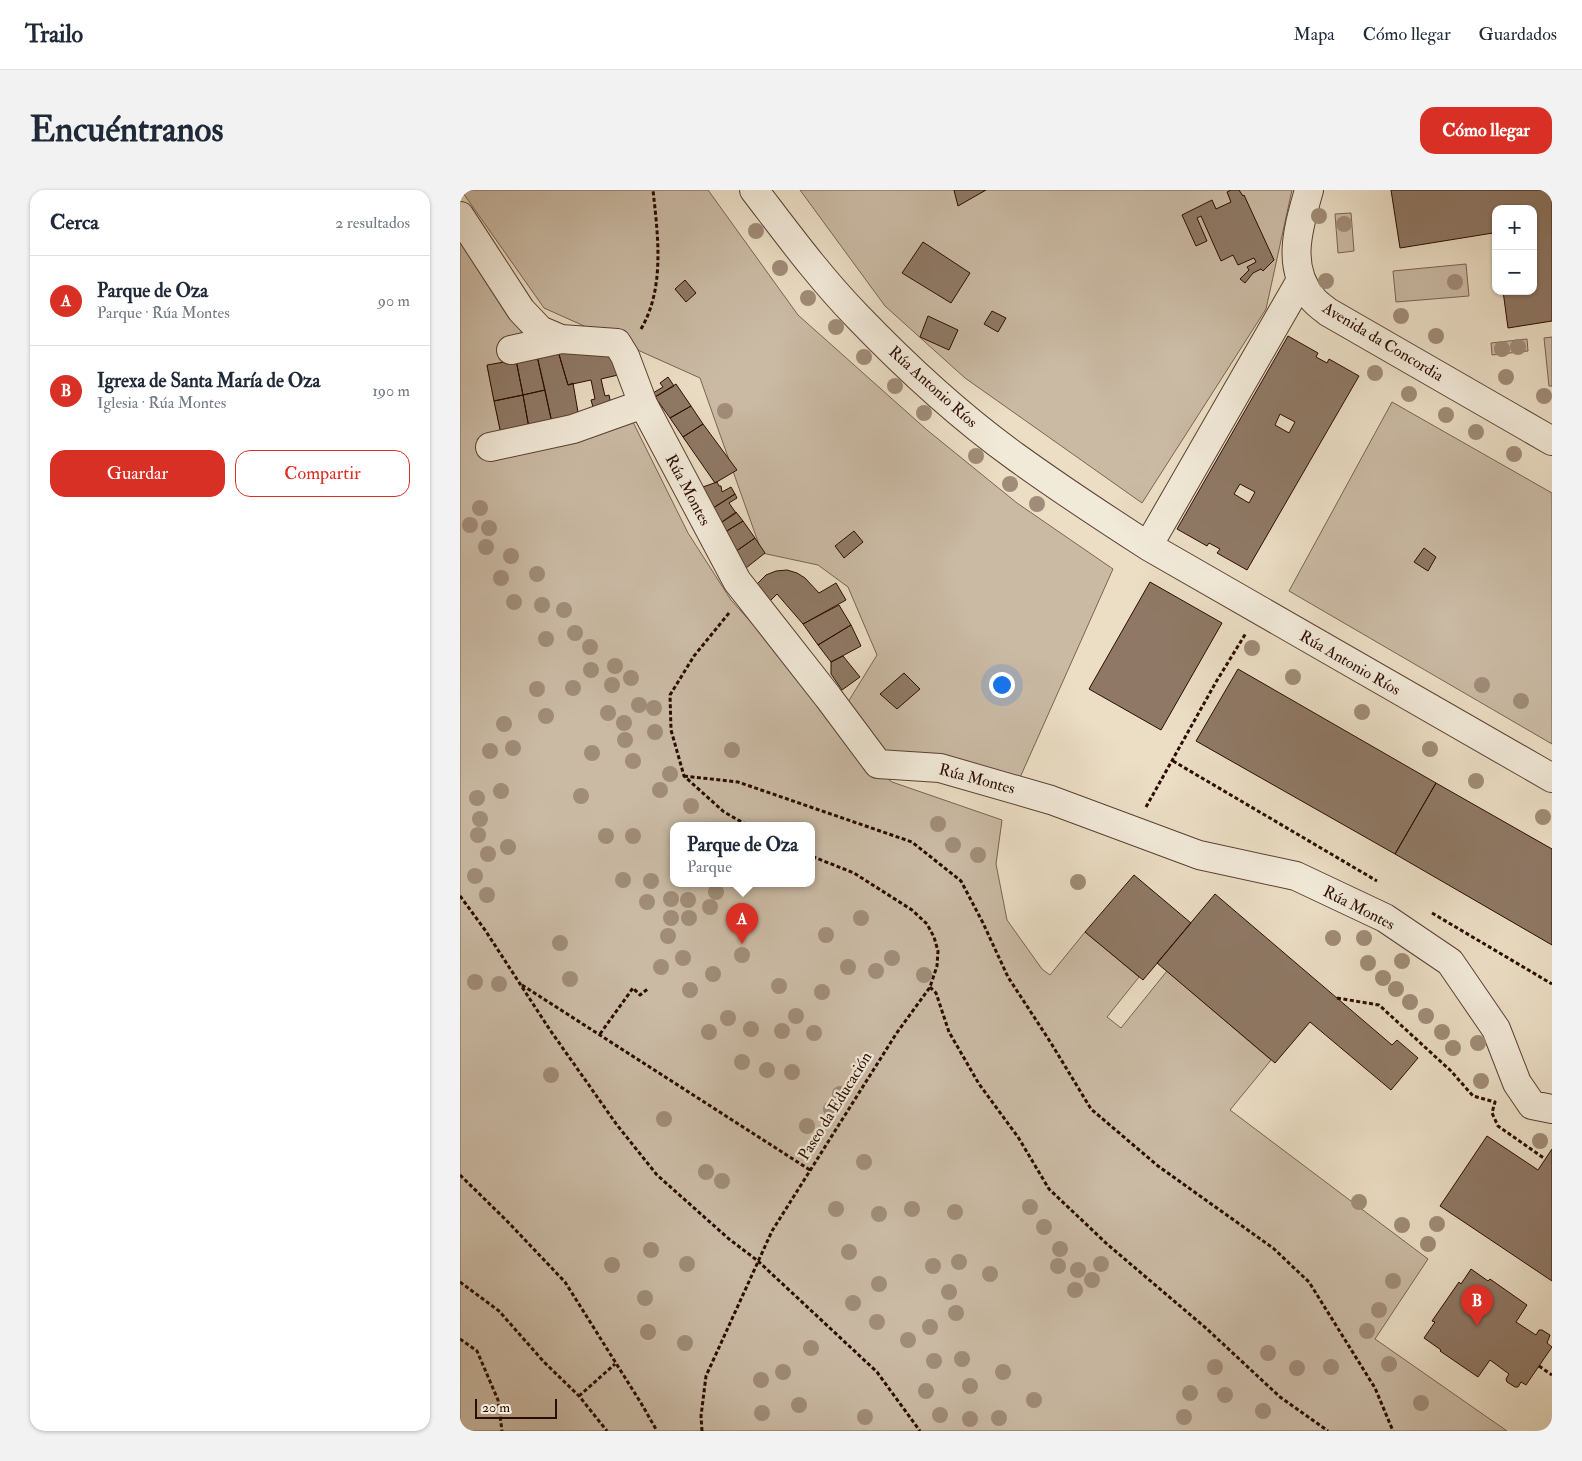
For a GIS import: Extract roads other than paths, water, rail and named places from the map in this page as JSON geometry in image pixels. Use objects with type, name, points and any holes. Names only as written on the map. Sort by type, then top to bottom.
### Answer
[{"type":"street","name":"Rúa Antonio Ríos","points":[[754,190],[810,264],[856,316],[949,402],[1015,456],[1092,511],[1148,546],[1552,778]]},
{"type":"street","name":"Avenida da Concordia","points":[[1308,190],[1297,235],[1297,261],[1302,280],[1312,298],[1328,312],[1552,442]]},
{"type":"street","points":[[460,216],[521,310],[540,330],[561,339]]},
{"type":"street","points":[[1148,546],[1302,280]]},
{"type":"street","points":[[511,350],[561,339]]},
{"type":"street","name":"Rúa Montes","points":[[561,339],[617,343],[625,356],[642,404],[737,581],[878,764],[940,768],[1051,800],[1199,855],[1296,876],[1385,918],[1450,962],[1496,1029],[1517,1083],[1532,1104],[1552,1110]]},
{"type":"street","points":[[490,447],[573,429],[642,404]]},
{"type":"place","name":"Parque de Oza","points":[[742,944]]},
{"type":"place","name":"Igrexa de Santa María de Oza","points":[[1477,1326]]}]
